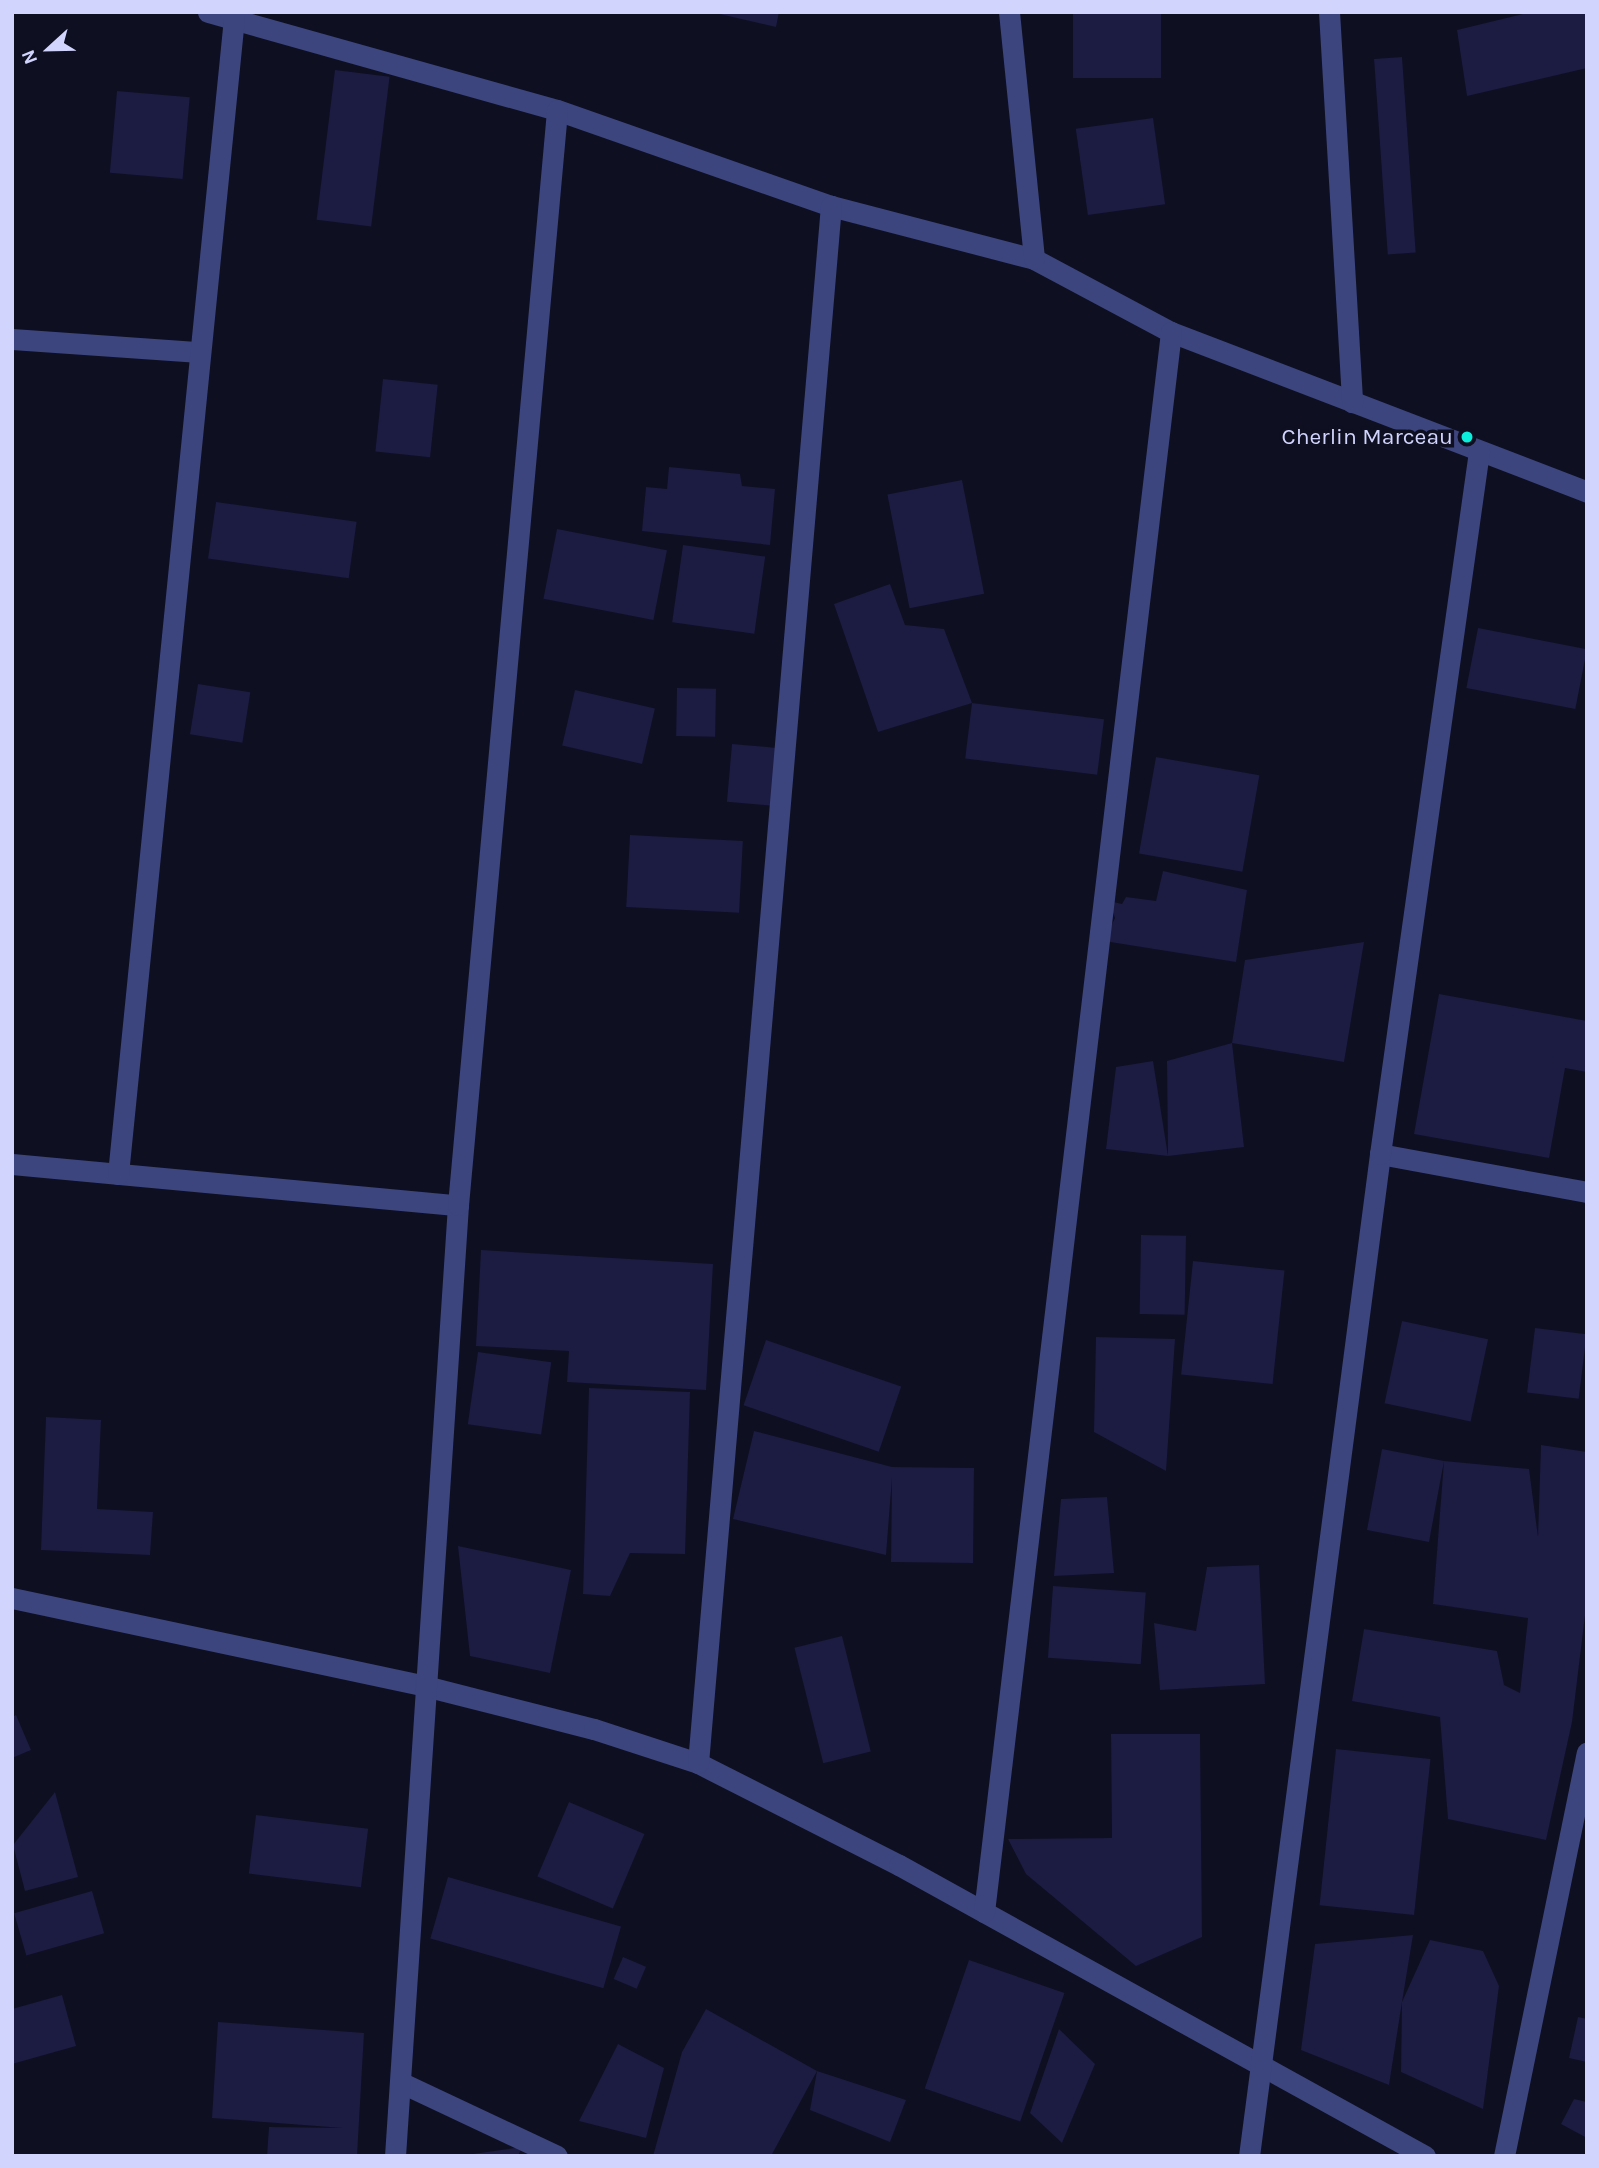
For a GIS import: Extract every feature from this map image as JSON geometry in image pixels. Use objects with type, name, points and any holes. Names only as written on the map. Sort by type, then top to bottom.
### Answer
[{"type":"street","points":[[208,12],[557,110],[831,206],[1034,259],[1171,332],[1587,492]]},
{"type":"street","points":[[1009,12],[1034,259]]},
{"type":"street","points":[[1329,12],[1352,402]]},
{"type":"street","points":[[118,1174],[234,18]]},
{"type":"street","points":[[395,2156],[402,2083],[425,1686],[458,1205],[557,110]]},
{"type":"street","points":[[698,1763],[831,206]]},
{"type":"street","points":[[984,1912],[1171,332]]},
{"type":"street","points":[[12,339],[200,352]]},
{"type":"street","points":[[1249,2156],[1380,1154],[1479,451]]},
{"type":"street","points":[[1380,1154],[1587,1192]]},
{"type":"street","points":[[12,1164],[458,1205]]},
{"type":"street","points":[[12,1598],[425,1686],[594,1729],[698,1763],[984,1912],[1425,2156]]},
{"type":"street","points":[[1504,2156],[1587,1752]]},
{"type":"street","points":[[402,2083],[557,2156]]},
{"type":"building","points":[[711,12],[779,12],[776,27]]},
{"type":"building","points":[[1073,12],[1161,12],[1161,78],[1073,78]]},
{"type":"building","points":[[1531,12],[1587,12],[1587,68],[1467,96],[1457,30]]},
{"type":"building","points":[[1402,57],[1416,253],[1388,254],[1374,59]]},
{"type":"building","points":[[335,70],[390,77],[371,227],[317,220]]},
{"type":"building","points":[[117,91],[190,97],[183,179],[110,173]]},
{"type":"building","points":[[1153,118],[1165,204],[1088,215],[1076,129]]},
{"type":"building","points":[[383,379],[438,385],[430,457],[375,452]]},
{"type":"building","points":[[669,467],[740,474],[742,486],[775,489],[770,545],[642,531],[646,487],[667,489]]},
{"type":"building","points":[[962,480],[984,594],[910,608],[887,495]]},
{"type":"building","points":[[216,502],[357,522],[349,578],[208,558]]},
{"type":"building","points":[[557,529],[667,550],[653,620],[543,599]]},
{"type":"building","points":[[683,545],[765,557],[754,634],[672,622]]},
{"type":"building","points":[[890,584],[905,625],[944,629],[972,703],[878,732],[834,604]]},
{"type":"building","points":[[1478,628],[1587,649],[1575,709],[1466,688]]},
{"type":"building","points":[[198,684],[250,692],[242,743],[190,734]]},
{"type":"building","points":[[677,688],[716,689],[715,737],[676,736]]},
{"type":"building","points":[[575,690],[655,708],[642,764],[562,746]]},
{"type":"building","points":[[972,703],[1104,719],[1097,775],[965,759]]},
{"type":"building","points":[[732,744],[777,748],[772,806],[727,802]]},
{"type":"building","points":[[1156,757],[1259,775],[1242,872],[1139,854]]},
{"type":"building","points":[[630,835],[743,841],[739,913],[626,907]]},
{"type":"building","points":[[1163,871],[1247,890],[1236,962],[1104,941],[1115,918],[1109,901],[1122,904],[1126,897],[1156,901]]},
{"type":"building","points":[[1364,942],[1344,1062],[1232,1043],[1245,960]]},
{"type":"building","points":[[1439,994],[1587,1021],[1587,1072],[1565,1068],[1549,1158],[1414,1134]]},
{"type":"building","points":[[1232,1043],[1244,1147],[1168,1156],[1167,1061]]},
{"type":"building","points":[[1153,1061],[1168,1156],[1106,1149],[1116,1067]]},
{"type":"building","points":[[1141,1235],[1186,1236],[1185,1315],[1140,1314]]},
{"type":"building","points":[[481,1250],[713,1264],[706,1390],[567,1382],[569,1351],[476,1346]]},
{"type":"building","points":[[1193,1261],[1284,1271],[1273,1384],[1181,1374]]},
{"type":"building","points":[[1402,1321],[1488,1339],[1471,1421],[1385,1403]]},
{"type":"building","points":[[1535,1328],[1587,1334],[1579,1399],[1527,1393]]},
{"type":"building","points":[[1096,1337],[1175,1339],[1166,1471],[1094,1432]]},
{"type":"building","points":[[766,1340],[901,1387],[879,1452],[744,1405]]},
{"type":"building","points":[[478,1352],[551,1362],[541,1435],[468,1424]]},
{"type":"building","points":[[589,1388],[690,1392],[685,1554],[630,1553],[610,1596],[583,1594]]},
{"type":"building","points":[[46,1417],[101,1420],[97,1509],[153,1512],[150,1555],[41,1550]]},
{"type":"building","points":[[754,1431],[892,1467],[974,1468],[973,1563],[891,1562],[892,1478],[886,1555],[733,1519]]},
{"type":"building","points":[[1541,1445],[1587,1452],[1587,1599],[1572,1722],[1546,1840],[1448,1819],[1440,1717],[1352,1701],[1364,1629],[1497,1651],[1504,1685],[1520,1693],[1528,1618],[1433,1604],[1444,1461],[1529,1469],[1538,1537]]},
{"type":"building","points":[[1382,1449],[1444,1461],[1429,1542],[1367,1530]]},
{"type":"building","points":[[1107,1497],[1114,1573],[1054,1576],[1061,1499]]},
{"type":"building","points":[[458,1546],[571,1570],[550,1673],[470,1656]]},
{"type":"building","points":[[1259,1565],[1265,1684],[1160,1690],[1154,1623],[1196,1631],[1207,1567]]},
{"type":"building","points":[[1053,1586],[1146,1592],[1141,1664],[1048,1658]]},
{"type":"building","points":[[842,1636],[871,1751],[823,1763],[794,1648]]},
{"type":"building","points":[[16,1715],[31,1750],[12,1758],[12,1717]]},
{"type":"building","points":[[1111,1734],[1200,1734],[1202,1937],[1136,1966],[1026,1874],[1008,1839],[1112,1838]]},
{"type":"building","points":[[1336,1749],[1430,1759],[1414,1915],[1320,1905]]},
{"type":"building","points":[[55,1792],[78,1877],[25,1891],[13,1845]]},
{"type":"building","points":[[569,1802],[644,1834],[613,1909],[537,1877]]},
{"type":"building","points":[[256,1815],[368,1829],[361,1887],[249,1874]]},
{"type":"building","points":[[448,1877],[621,1927],[603,1988],[430,1939]]},
{"type":"building","points":[[92,1891],[104,1933],[26,1956],[14,1913]]},
{"type":"building","points":[[1413,1935],[1389,2085],[1301,2050],[1315,1944]]},
{"type":"building","points":[[1430,1940],[1483,1951],[1499,1986],[1483,2109],[1401,2072],[1402,2002]]},
{"type":"building","points":[[623,1957],[646,1967],[637,1989],[614,1979]]},
{"type":"building","points":[[969,1960],[1064,1993],[1020,2121],[925,2089]]},
{"type":"building","points":[[62,1995],[76,2046],[12,2064],[12,2009]]},
{"type":"building","points":[[706,2009],[817,2071],[771,2156],[653,2156],[682,2052]]},
{"type":"building","points":[[1578,2017],[1587,2019],[1587,2062],[1569,2058]]},
{"type":"building","points":[[218,2022],[364,2033],[357,2156],[267,2156],[269,2127],[343,2128],[212,2118]]},
{"type":"building","points":[[1059,2029],[1095,2064],[1062,2143],[1030,2113]]},
{"type":"building","points":[[618,2044],[664,2068],[646,2138],[579,2121]]},
{"type":"building","points":[[817,2071],[906,2100],[890,2142],[810,2110]]},
{"type":"building","points":[[1574,2099],[1587,2102],[1587,2138],[1561,2124]]},
{"type":"building","points":[[522,2147],[518,2156],[473,2156],[473,2154]]},
{"type":"place","name":"Cherlin Marceau","points":[[1467,437]]}]
